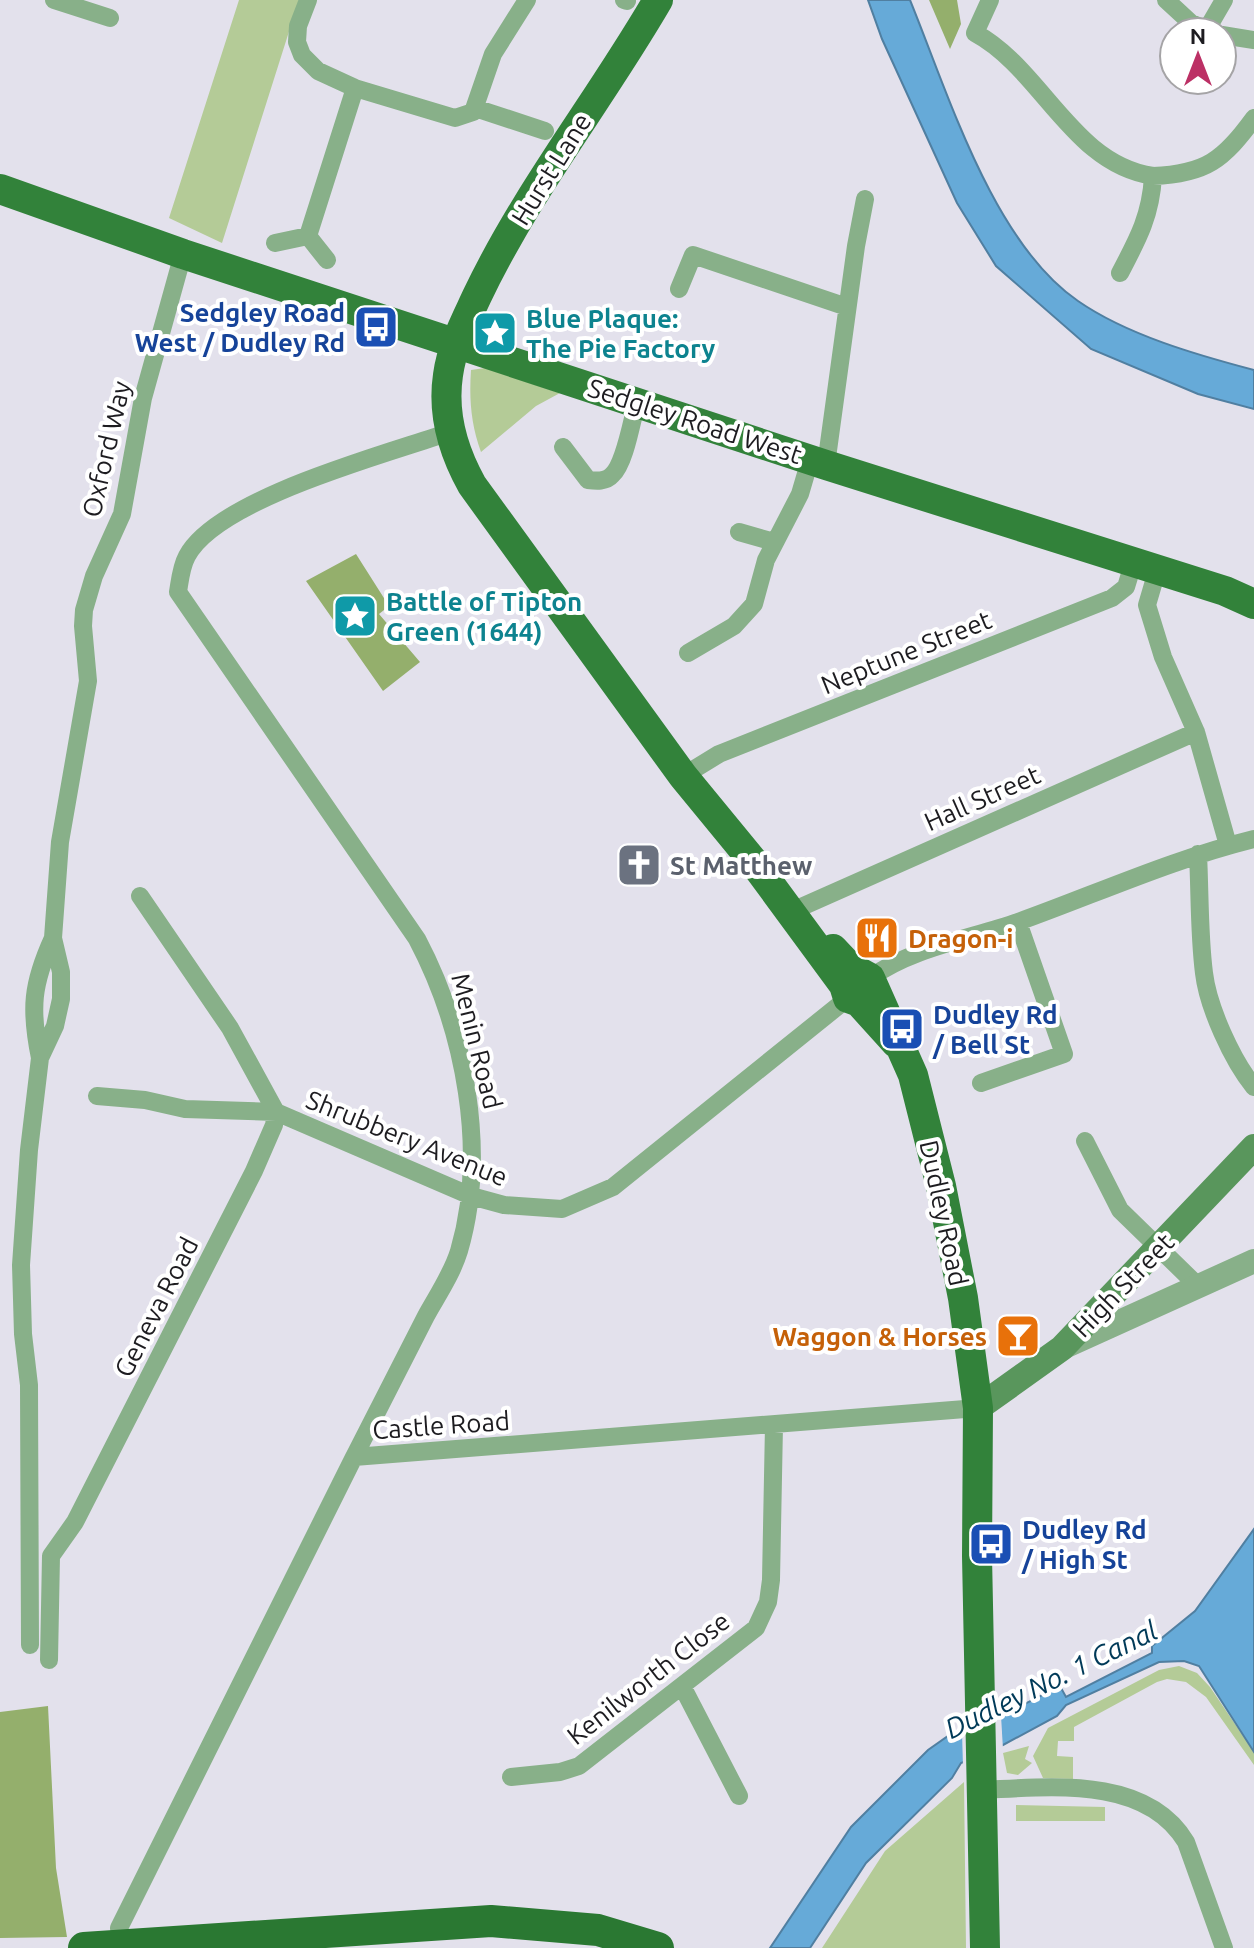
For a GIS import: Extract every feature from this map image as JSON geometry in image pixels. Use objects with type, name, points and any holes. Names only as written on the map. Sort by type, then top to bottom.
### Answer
[{"type":"highway","points":[[84,1948],[491,1921],[598,1930],[658,1948]]},
{"type":"highway","points":[[399,1948],[482,1942],[567,1948]]},
{"type":"main road","name":"Hurst Lane","points":[[454,343],[497,253],[658,0]]},
{"type":"main road","name":"Sedgley Road West","points":[[0,189],[183,254],[818,462],[1225,591],[1254,604]]},
{"type":"main road","name":"Dudley Road","points":[[454,343],[447,376],[446,404],[458,460],[472,485],[683,776],[793,911],[850,967],[913,1075],[941,1186],[963,1298],[978,1408],[977,1556],[982,1780]]},
{"type":"main road","name":"High Street","points":[[978,1408],[1062,1348],[1254,1147]]},
{"type":"main road","points":[[982,1780],[985,1948]]},
{"type":"street","points":[[54,0],[110,18]]},
{"type":"street","points":[[308,0],[298,26],[297,42],[302,55],[318,71],[355,88],[455,118],[462,118],[475,108],[486,68],[527,0]]},
{"type":"street","points":[[990,0],[975,33],[996,44],[1065,120],[1107,158],[1137,173],[1153,176],[1196,171],[1220,156],[1254,118]]},
{"type":"street","points":[[1166,0],[1183,16]]},
{"type":"street","points":[[308,236],[355,88]]},
{"type":"street","points":[[475,108],[545,131]]},
{"type":"street","points":[[1120,273],[1142,232],[1152,201],[1153,176]]},
{"type":"street","points":[[688,653],[734,626],[754,604],[774,542],[818,462],[865,199]]},
{"type":"street","points":[[275,243],[308,236]]},
{"type":"street","points":[[308,236],[327,260]]},
{"type":"street","name":"Oxford Way","points":[[40,1058],[55,1026],[61,999],[61,972],[53,938],[60,842],[88,681],[84,610],[94,576],[122,514],[143,398],[183,254]]},
{"type":"street","points":[[679,289],[693,255],[847,307]]},
{"type":"street","points":[[563,447],[588,480],[600,481],[612,477],[619,465],[637,402]]},
{"type":"street","name":"Menin Road","points":[[354,1457],[458,1254],[471,1196],[471,1123],[454,1036],[433,969],[417,939],[178,592],[187,555],[219,524],[288,487],[450,432]]},
{"type":"street","points":[[739,532],[774,542]]},
{"type":"street","points":[[1145,567],[1147,605],[1163,657],[1196,732],[1228,845]]},
{"type":"street","name":"Neptune Street","points":[[683,776],[719,754],[1112,598],[1145,567]]},
{"type":"street","name":"Hall Street","points":[[793,911],[1196,732]]},
{"type":"street","name":"Shrubbery Avenue","points":[[140,896],[230,1028],[276,1112],[471,1196],[504,1205],[562,1209],[613,1187],[891,964],[1018,922],[1198,854],[1254,839]]},
{"type":"street","points":[[1198,854],[1204,975],[1232,1052],[1254,1087]]},
{"type":"street","points":[[981,1083],[1064,1054],[1018,922]]},
{"type":"street","name":"Oxford Way","points":[[30,1645],[29,1385],[23,1334],[21,1265],[29,1150],[40,1058],[33,1023],[33,996],[38,971],[53,938]]},
{"type":"street","points":[[97,1096],[145,1100],[185,1109],[276,1112]]},
{"type":"street","name":"Geneva Road","points":[[49,1660],[51,1556],[75,1522],[254,1171],[274,1125],[276,1112]]},
{"type":"street","points":[[1085,1141],[1120,1210],[1198,1286]]},
{"type":"street","points":[[1062,1348],[1254,1261]]},
{"type":"street","name":"Castle Road","points":[[121,1945],[119,1928],[354,1457],[978,1408]]},
{"type":"street","name":"Kenilworth Close","points":[[511,1777],[560,1772],[579,1766],[756,1628],[768,1602],[771,1580],[774,1425]]},
{"type":"street","points":[[682,1686],[739,1796]]},
{"type":"street","points":[[982,1780],[1033,1788],[1104,1791],[1130,1798],[1161,1813],[1177,1827],[1186,1842],[1224,1948]]},
{"type":"green space","points":[[239,0],[299,0],[222,243],[169,218]]},
{"type":"green space","points":[[929,0],[957,0],[961,24],[950,49]]},
{"type":"green space","points":[[485,368],[560,393],[536,406],[481,452],[473,422],[470,381],[471,370]]},
{"type":"green space","points":[[356,554],[389,606],[379,614],[420,662],[383,691],[306,581]]},
{"type":"green space","points":[[1179,1666],[1197,1673],[1210,1687],[1254,1752],[1254,1765],[1206,1697],[1186,1682],[1167,1679],[1074,1727],[1074,1741],[1058,1741],[1057,1756],[1073,1757],[1073,1779],[1043,1778],[1033,1756],[1048,1728],[1159,1670]]},
{"type":"green space","points":[[48,1706],[56,1868],[67,1937],[0,1938],[0,1712]]},
{"type":"green space","points":[[1029,1746],[1025,1759],[1032,1763],[1018,1775],[1007,1773],[1003,1753]]},
{"type":"green space","points":[[964,1782],[966,1948],[822,1948],[885,1851]]},
{"type":"green space","points":[[1016,1805],[1105,1807],[1105,1821],[1016,1821]]},
{"type":"water","points":[[868,0],[910,0],[976,164],[1021,243],[1048,275],[1078,301],[1118,324],[1186,351],[1254,370],[1254,409],[1198,394],[1091,349],[996,266],[957,203],[882,39]]},
{"type":"water","points":[[1254,1529],[1254,1752],[1199,1666],[1184,1661],[1159,1662],[1066,1705],[1057,1716],[961,1763],[952,1778],[866,1863],[810,1948],[770,1948],[851,1827],[928,1750],[948,1736],[1001,1716],[1060,1686],[1066,1697],[1152,1653],[1152,1646],[1195,1611]]},
{"type":"pier","points":[[1001,1716],[1003,1749],[963,1767],[962,1732]]},
{"type":"place","name":"Sedgley Road West / Dudley Rd","points":[[376,327]]},
{"type":"place","name":"Blue Plaque: The Pie Factory","points":[[495,333]]},
{"type":"place","name":"Battle of Tipton Green (1644)","points":[[355,616]]},
{"type":"place","name":"St Matthew","points":[[639,865]]},
{"type":"place","name":"Dragon-i","points":[[877,938]]},
{"type":"place","name":"Dudley Rd / Bell St","points":[[902,1029]]},
{"type":"place","name":"Waggon & Horses","points":[[1018,1336]]},
{"type":"place","name":"Dudley Rd / High St","points":[[991,1544]]},
{"type":"water label","name":"Dudley No. 1 Canal","points":[[1051,1679]]}]
